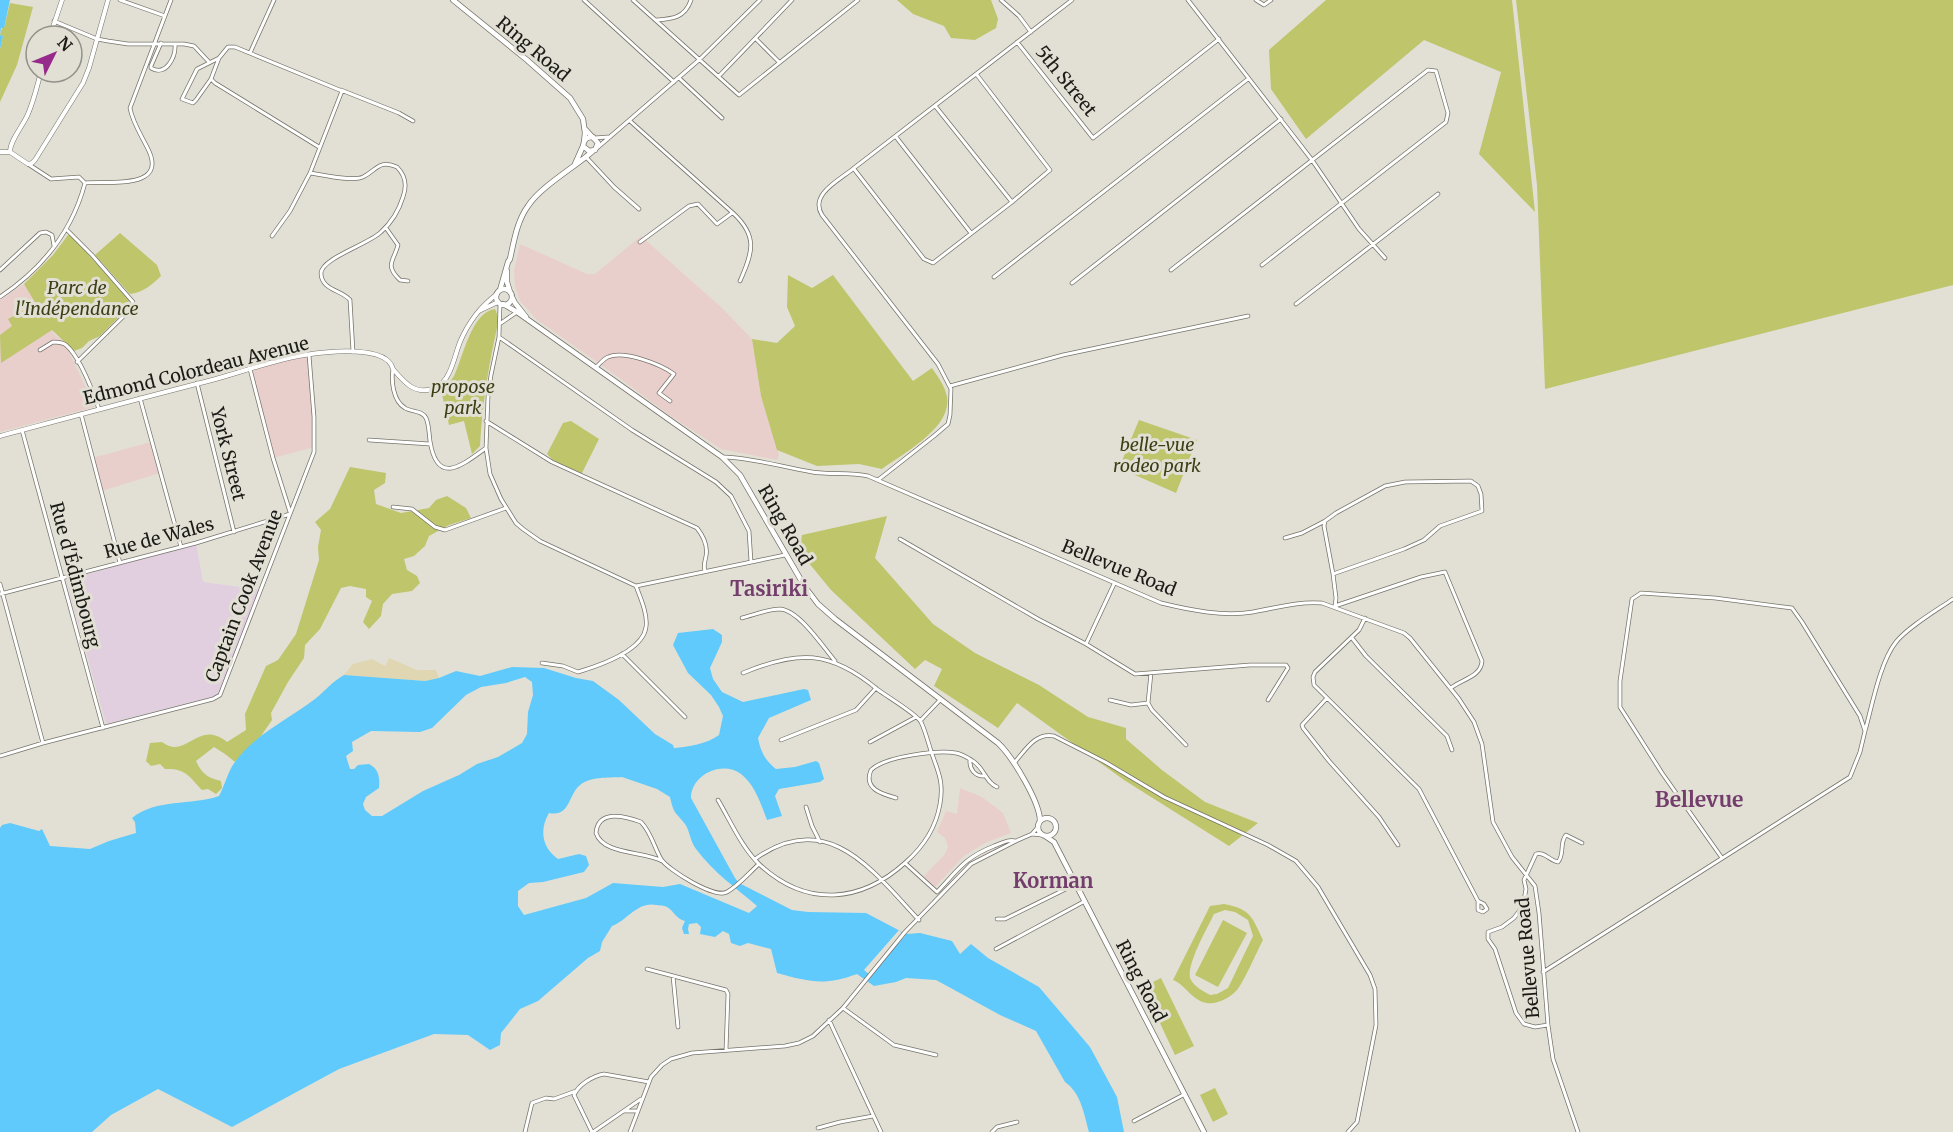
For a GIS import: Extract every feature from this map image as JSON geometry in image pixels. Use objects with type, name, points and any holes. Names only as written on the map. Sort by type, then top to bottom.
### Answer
[{"type":"main road","name":"Ring Road","points":[[453,0],[563,91],[578,110],[585,127],[593,138]]},
{"type":"main road","points":[[572,168],[580,155],[585,127]]},
{"type":"main road","points":[[508,262],[507,282],[511,294],[509,303],[501,303],[499,292],[518,227],[528,206],[539,193],[595,150],[598,143],[593,138],[586,138],[583,144]]},
{"type":"main road","points":[[583,144],[587,151],[595,150]]},
{"type":"main road","points":[[499,292],[507,289],[511,294]]},
{"type":"main road","name":"Ring Road","points":[[511,294],[518,308],[534,325]]},
{"type":"main road","name":"Ring Road","points":[[501,303],[722,457],[740,475],[809,592],[822,607],[852,633],[1004,748],[1039,811],[1048,819]]},
{"type":"main road","name":"Ring Road","points":[[1039,811],[1040,821]]},
{"type":"main road","points":[[1048,819],[1055,824],[1054,832],[1050,836],[1044,836],[1038,827],[1040,821],[1048,819]]},
{"type":"main road","name":"Ring Road","points":[[1054,832],[1054,842],[1204,1132]]},
{"type":"main road","name":"Ring Road","points":[[1044,836],[1054,842]]},
{"type":"street","points":[[53,24],[62,0]]},
{"type":"street","points":[[29,164],[35,160],[83,83],[108,0]]},
{"type":"street","points":[[120,0],[165,16]]},
{"type":"street","points":[[0,152],[10,152],[51,179],[79,177],[85,183],[138,180],[146,176],[151,169],[151,155],[132,117],[130,108],[171,0]]},
{"type":"street","points":[[250,54],[273,0]]},
{"type":"street","points":[[584,0],[674,82]]},
{"type":"street","points":[[633,0],[739,95],[858,0]]},
{"type":"street","points":[[656,20],[674,19],[687,10],[691,0]]},
{"type":"street","points":[[595,150],[699,60],[760,0]]},
{"type":"street","points":[[719,76],[792,0]]},
{"type":"street","points":[[1001,0],[1019,16],[1031,32]]},
{"type":"street","points":[[878,480],[948,424],[952,397],[950,386],[938,364],[819,210],[818,200],[854,168],[1072,0]]},
{"type":"street","points":[[1188,0],[1312,160],[1359,229],[1385,258]]},
{"type":"street","points":[[1256,0],[1264,5],[1271,0]]},
{"type":"street","points":[[54,21],[97,39],[128,44],[161,43],[194,46],[209,62]]},
{"type":"street","points":[[756,39],[779,62]]},
{"type":"street","name":"5th Street","points":[[1017,42],[1093,138],[1219,39]]},
{"type":"street","points":[[161,43],[151,66],[158,72],[169,64],[176,51],[175,44]]},
{"type":"street","points":[[219,58],[197,69],[182,99],[193,103],[211,79],[219,58],[228,47],[232,46],[399,113],[413,122]]},
{"type":"street","points":[[1171,270],[1428,70],[1434,69],[1438,74],[1449,113],[1446,122],[1262,265]]},
{"type":"street","points":[[854,168],[924,259],[933,263],[1050,170],[977,75]]},
{"type":"street","points":[[679,78],[722,118]]},
{"type":"street","points":[[211,79],[320,147]]},
{"type":"street","points":[[993,277],[1248,79]]},
{"type":"street","points":[[0,152],[21,129],[37,84]]},
{"type":"street","points":[[272,237],[290,211],[310,173],[342,91],[340,90]]},
{"type":"street","points":[[936,107],[1012,202]]},
{"type":"street","points":[[1071,283],[1281,119]]},
{"type":"street","points":[[630,121],[733,213],[749,233],[752,251],[740,281]]},
{"type":"street","points":[[593,138],[604,139],[610,136]]},
{"type":"street","points":[[896,136],[971,234]]},
{"type":"street","points":[[10,152],[12,140]]},
{"type":"street","points":[[586,157],[639,209]]},
{"type":"street","points":[[35,160],[37,169]]},
{"type":"street","points":[[310,173],[358,178],[381,164],[398,167],[404,178],[406,189],[397,212],[386,228],[370,241],[331,260],[323,267],[321,273],[326,285],[350,300],[353,352]]},
{"type":"street","points":[[0,297],[21,283],[54,248],[66,230],[85,183]]},
{"type":"street","points":[[1296,304],[1438,194]]},
{"type":"street","points":[[640,242],[689,206],[698,204],[717,224],[733,213]]},
{"type":"street","points":[[386,228],[398,245],[391,260],[393,273],[399,280],[408,281]]},
{"type":"street","points":[[66,230],[84,246],[133,302],[130,310],[77,362]]},
{"type":"street","points":[[0,270],[40,232],[52,235],[55,242],[54,248]]},
{"type":"street","name":"Edmond Colordeau Avenue","points":[[0,436],[309,355],[368,352],[388,360],[393,369],[410,386],[428,390],[436,388],[448,376],[460,341],[476,313],[499,292]]},
{"type":"street","points":[[476,313],[501,303],[501,323],[491,375],[486,421],[486,448],[493,482],[506,508],[523,529],[540,541],[636,586],[787,555]]},
{"type":"street","points":[[501,323],[517,312]]},
{"type":"street","points":[[950,386],[1063,355],[1248,316]]},
{"type":"street","points":[[499,338],[632,430],[716,482],[731,496],[749,531],[751,562]]},
{"type":"street","points":[[40,350],[53,342],[64,343],[88,382],[99,410]]},
{"type":"street","name":"Captain Cook Avenue","points":[[0,756],[213,699],[220,695],[314,452],[314,417],[309,355]]},
{"type":"street","points":[[595,369],[608,357],[618,355],[659,366],[674,374],[659,393],[670,401]]},
{"type":"street","points":[[250,369],[290,514]]},
{"type":"street","points":[[393,369],[393,384],[398,401],[405,408],[424,414],[426,418],[435,463],[444,469],[458,465],[486,448]]},
{"type":"street","name":"York Street","points":[[197,383],[234,532]]},
{"type":"street","points":[[140,398],[181,547]]},
{"type":"street","points":[[81,414],[120,563]]},
{"type":"street","points":[[486,421],[552,462],[698,528],[706,543],[707,554],[703,566],[705,572]]},
{"type":"street","name":"Rue d'Édimbourg","points":[[22,430],[103,728]]},
{"type":"street","points":[[369,441],[430,444]]},
{"type":"street","name":"Bellevue Road","points":[[722,457],[814,472],[854,473],[878,480],[1161,603],[1223,613],[1252,612],[1309,602],[1335,606],[1404,633],[1467,710],[1479,735],[1493,822],[1512,857],[1534,886],[1538,900],[1553,1059],[1578,1132]]},
{"type":"street","points":[[1285,538],[1302,533],[1386,486],[1398,483],[1467,480],[1475,483],[1481,494],[1482,511],[1440,526],[1424,540],[1404,549],[1334,574]]},
{"type":"street","points":[[393,507],[412,508],[435,527],[445,530],[506,508]]},
{"type":"street","name":"Rue de Wales","points":[[1,594],[181,547],[290,514]]},
{"type":"street","points":[[1325,521],[1324,526],[1334,574],[1335,606],[1420,577],[1445,572],[1482,661],[1482,668],[1477,674],[1462,680],[1451,688]]},
{"type":"street","points":[[900,539],[1135,674],[1250,665],[1286,665],[1288,668],[1268,700]]},
{"type":"street","points":[[0,584],[43,743]]},
{"type":"street","points":[[1086,644],[1114,584]]},
{"type":"street","points":[[542,663],[563,666],[578,672],[622,654],[642,636],[646,625],[636,586]]},
{"type":"street","points":[[1722,858],[1620,707],[1620,681],[1632,599],[1641,593],[1659,593],[1792,608],[1860,716],[1865,731]]},
{"type":"street","points":[[1543,972],[1850,777],[1860,752],[1887,656],[1896,642],[1953,599]]},
{"type":"street","points":[[742,618],[773,610],[787,611],[793,614],[836,662]]},
{"type":"street","points":[[1365,618],[1359,630],[1319,669],[1313,677],[1314,685],[1419,789],[1478,901]]},
{"type":"street","points":[[1352,637],[1366,656],[1447,736],[1452,750]]},
{"type":"street","points":[[622,654],[685,717]]},
{"type":"street","points":[[718,800],[744,846],[759,864],[790,886],[812,894],[841,895],[862,890],[883,881],[905,863],[929,836],[939,810],[938,767],[920,720],[853,671],[820,657],[808,657],[762,665],[743,673]]},
{"type":"street","points":[[1151,673],[1148,703],[1186,745]]},
{"type":"street","points":[[781,740],[856,710],[876,688]]},
{"type":"street","points":[[1327,698],[1302,724],[1303,728],[1329,761],[1372,808],[1398,845]]},
{"type":"street","points":[[920,720],[940,700]]},
{"type":"street","points":[[1110,700],[1131,705],[1148,703]]},
{"type":"street","points":[[1860,716],[1869,716]]},
{"type":"street","points":[[870,742],[916,717]]},
{"type":"street","points":[[1014,763],[1036,739],[1042,735],[1054,736],[1105,762],[1164,797],[1268,845],[1303,867],[1318,887],[1375,989],[1376,1025],[1370,1058],[1357,1122],[1347,1132]]},
{"type":"street","points":[[896,798],[872,788],[869,780],[871,770],[889,761],[923,753],[956,753],[970,759],[982,769],[992,785],[998,787]]},
{"type":"street","points":[[970,759],[970,768],[973,772],[979,776],[985,776]]},
{"type":"street","points":[[806,807],[821,843]]},
{"type":"street","points":[[662,861],[640,822],[612,815],[602,819],[598,824],[597,836],[607,846],[656,858],[675,873],[717,892],[727,892],[759,864]]},
{"type":"street","points":[[630,1132],[649,1082],[662,1065],[671,1059],[692,1053],[796,1044],[813,1036],[843,1008],[905,932],[970,865],[1032,834],[1038,827]]},
{"type":"street","points":[[1032,834],[1044,836]]},
{"type":"street","points":[[1548,1025],[1535,1027],[1524,1024],[1516,1013],[1495,949],[1488,939],[1488,932],[1502,927],[1514,918],[1523,906],[1526,889],[1524,880],[1536,854],[1558,862],[1566,835],[1582,843]]},
{"type":"street","points":[[905,863],[937,892],[966,860],[1009,839],[1016,841]]},
{"type":"street","points":[[755,859],[789,842],[809,840],[835,845],[854,855],[883,881],[919,920]]},
{"type":"street","points":[[980,852],[983,857]]},
{"type":"street","points":[[966,860],[970,865]]},
{"type":"street","points":[[958,869],[963,873]]},
{"type":"street","points":[[950,878],[956,880]]},
{"type":"street","points":[[998,919],[1005,919],[1076,884]]},
{"type":"street","points":[[940,889],[944,893]]},
{"type":"street","points":[[996,949],[1085,901]]},
{"type":"street","points":[[647,969],[727,990],[726,1050]]},
{"type":"street","points":[[673,976],[678,1027]]},
{"type":"street","points":[[843,1008],[894,1045],[936,1055]]},
{"type":"street","points":[[829,1020],[880,1132]]},
{"type":"street","points":[[525,1132],[532,1103],[546,1098],[554,1099],[576,1091],[589,1080],[609,1074],[649,1082]]},
{"type":"street","points":[[576,1091],[574,1095],[593,1132],[643,1098]]},
{"type":"street","points":[[1134,1121],[1185,1094]]},
{"type":"street","points":[[624,1111],[638,1111]]},
{"type":"street","points":[[818,1128],[873,1116]]},
{"type":"street","points":[[992,1132],[997,1127],[1017,1122]]},
{"type":"shaded area","points":[[641,236],[722,308],[752,339],[761,396],[779,455],[777,460],[721,449],[669,415],[536,319],[520,301],[515,286],[514,270],[520,244],[587,274],[595,274]]},
{"type":"shaded area","points":[[24,284],[55,335],[63,341],[94,407],[0,432],[0,300]]},
{"type":"shaded area","points":[[309,355],[315,447],[273,458],[250,369]]},
{"type":"shaded area","points":[[151,442],[160,473],[102,491],[92,458]]},
{"type":"shaded area","points":[[196,543],[203,582],[261,590],[220,691],[215,696],[106,724],[66,580]]},
{"type":"shaded area","points":[[960,788],[982,797],[1003,813],[1011,833],[985,843],[964,856],[935,887],[924,876],[945,854],[948,847],[945,838],[937,832],[946,811],[957,814]]},
{"type":"green space","points":[[897,0],[991,0],[998,19],[996,28],[975,40],[951,38],[944,26],[913,14]]},
{"type":"green space","points":[[1326,0],[1512,0],[1535,212],[1479,154],[1501,72],[1424,40],[1306,139],[1271,89],[1269,50]]},
{"type":"green space","points":[[1516,0],[1953,0],[1953,285],[1545,389],[1537,185]]},
{"type":"green space","points":[[10,3],[33,7],[28,24],[24,24],[24,40],[17,65],[0,102],[0,49],[3,36],[0,35]]},
{"type":"green space","points":[[120,233],[157,265],[161,276],[139,292],[130,294],[95,255]]},
{"type":"green space","name":"Parc de l'Indépendance","points":[[68,235],[71,235],[129,300],[127,309],[100,336],[89,341],[82,348],[74,351],[52,330],[1,363],[0,335],[12,326],[8,319],[36,304],[24,284],[53,255]]},
{"type":"green space","points":[[788,275],[812,288],[833,275],[913,381],[932,368],[943,385],[947,397],[947,408],[942,419],[924,439],[882,469],[859,464],[817,466],[777,450],[761,396],[752,339],[777,343],[795,326],[787,307]]},
{"type":"green space","name":"propose park","points":[[495,309],[498,323],[485,392],[480,446],[472,454],[464,421],[449,425],[441,390],[454,376],[469,337],[480,318]]},
{"type":"green space","name":"belle-vue rodeo park","points":[[1139,420],[1197,440],[1176,493],[1119,468]]},
{"type":"green space","points":[[571,421],[599,439],[581,475],[553,460],[547,454],[563,423]]},
{"type":"green space","points":[[350,467],[386,473],[385,483],[374,490],[376,504],[401,513],[429,508],[436,500],[447,496],[466,508],[471,518],[449,525],[429,536],[425,546],[414,556],[404,559],[407,570],[417,576],[420,583],[412,591],[392,594],[383,604],[381,616],[369,629],[363,622],[372,601],[366,597],[366,589],[350,586],[341,588],[320,629],[305,645],[304,658],[288,682],[271,713],[272,720],[261,736],[235,762],[214,747],[196,761],[206,775],[221,781],[222,788],[216,794],[208,789],[202,790],[182,772],[165,769],[160,764],[151,766],[146,761],[150,743],[162,742],[178,747],[200,736],[208,735],[217,736],[227,742],[246,730],[245,714],[266,666],[278,660],[296,634],[319,560],[318,547],[321,530],[315,522],[330,509]]},
{"type":"green space","points":[[887,516],[875,558],[933,624],[975,653],[1039,685],[1088,717],[1126,728],[1126,739],[1205,802],[1258,823],[1229,846],[1124,780],[1017,703],[998,728],[934,686],[942,669],[925,660],[915,669],[831,590],[799,551],[802,535]]},
{"type":"green space","points":[[1224,904],[1240,908],[1250,915],[1263,940],[1237,990],[1224,1000],[1215,1003],[1202,1002],[1173,980],[1210,906]],"holes":[[[1225,910],[1235,912],[1248,920],[1253,936],[1228,988],[1210,995],[1191,980],[1191,966],[1214,914]]]},
{"type":"green space","points":[[1223,920],[1247,933],[1218,987],[1195,975]]},
{"type":"green space","points":[[1161,978],[1194,1046],[1175,1055],[1143,987]]},
{"type":"green space","points":[[1215,1088],[1228,1114],[1213,1122],[1200,1095]]},
{"type":"sand","points":[[389,658],[417,670],[436,670],[439,678],[425,681],[344,675],[353,664],[372,659],[385,666]]},
{"type":"water","points":[[0,0],[10,0],[4,28],[1,28],[0,35]]},
{"type":"water","points":[[713,629],[722,635],[722,642],[710,668],[713,679],[722,692],[743,702],[804,689],[808,690],[811,700],[769,718],[758,738],[764,755],[776,769],[816,761],[819,763],[824,779],[820,782],[779,789],[775,796],[782,816],[767,820],[757,795],[746,778],[733,770],[717,769],[709,772],[696,783],[692,790],[691,798],[739,883],[792,910],[866,913],[906,934],[920,933],[952,941],[960,954],[971,944],[988,958],[1039,987],[1090,1047],[1117,1097],[1124,1132],[1089,1132],[1075,1092],[1065,1082],[1036,1031],[1000,1015],[936,980],[906,978],[874,986],[857,974],[835,980],[817,981],[777,973],[771,949],[748,943],[740,946],[731,943],[729,934],[723,931],[715,937],[700,934],[701,927],[697,923],[689,924],[689,934],[684,934],[682,928],[685,921],[679,919],[666,906],[650,905],[638,908],[612,926],[602,942],[600,951],[588,958],[538,1001],[520,1009],[501,1033],[500,1045],[490,1050],[468,1035],[434,1034],[339,1069],[232,1127],[158,1089],[111,1115],[92,1132],[0,1132],[0,828],[2,825],[10,823],[39,831],[42,829],[50,846],[90,849],[136,833],[135,822],[132,818],[142,812],[163,805],[219,796],[233,766],[252,743],[315,699],[344,675],[425,681],[456,671],[480,676],[512,667],[544,668],[593,681],[619,700],[655,734],[673,745],[674,748],[709,741],[719,735],[723,716],[711,695],[688,673],[673,645],[678,633]],"holes":[[[525,677],[532,682],[533,695],[528,712],[527,734],[522,743],[498,757],[477,764],[423,791],[382,816],[372,816],[365,810],[363,804],[366,797],[379,788],[379,777],[375,768],[369,764],[358,765],[350,769],[346,756],[353,751],[352,742],[371,731],[420,732],[432,728],[466,695],[481,687]],[[622,777],[657,789],[670,797],[674,810],[687,827],[696,849],[717,872],[757,906],[749,913],[680,884],[663,887],[613,883],[586,898],[524,915],[518,906],[518,891],[529,883],[584,872],[589,865],[586,856],[579,854],[558,859],[548,850],[543,832],[549,813],[561,812],[565,809],[575,790],[583,783],[599,778]]]},
{"type":"pier","points":[[899,930],[905,936],[870,975],[864,970]]},
{"type":"district","name":"Tasiriki","points":[[769,589]]},
{"type":"district","name":"Bellevue","points":[[1699,800]]},
{"type":"district","name":"Korman","points":[[1053,881]]}]
